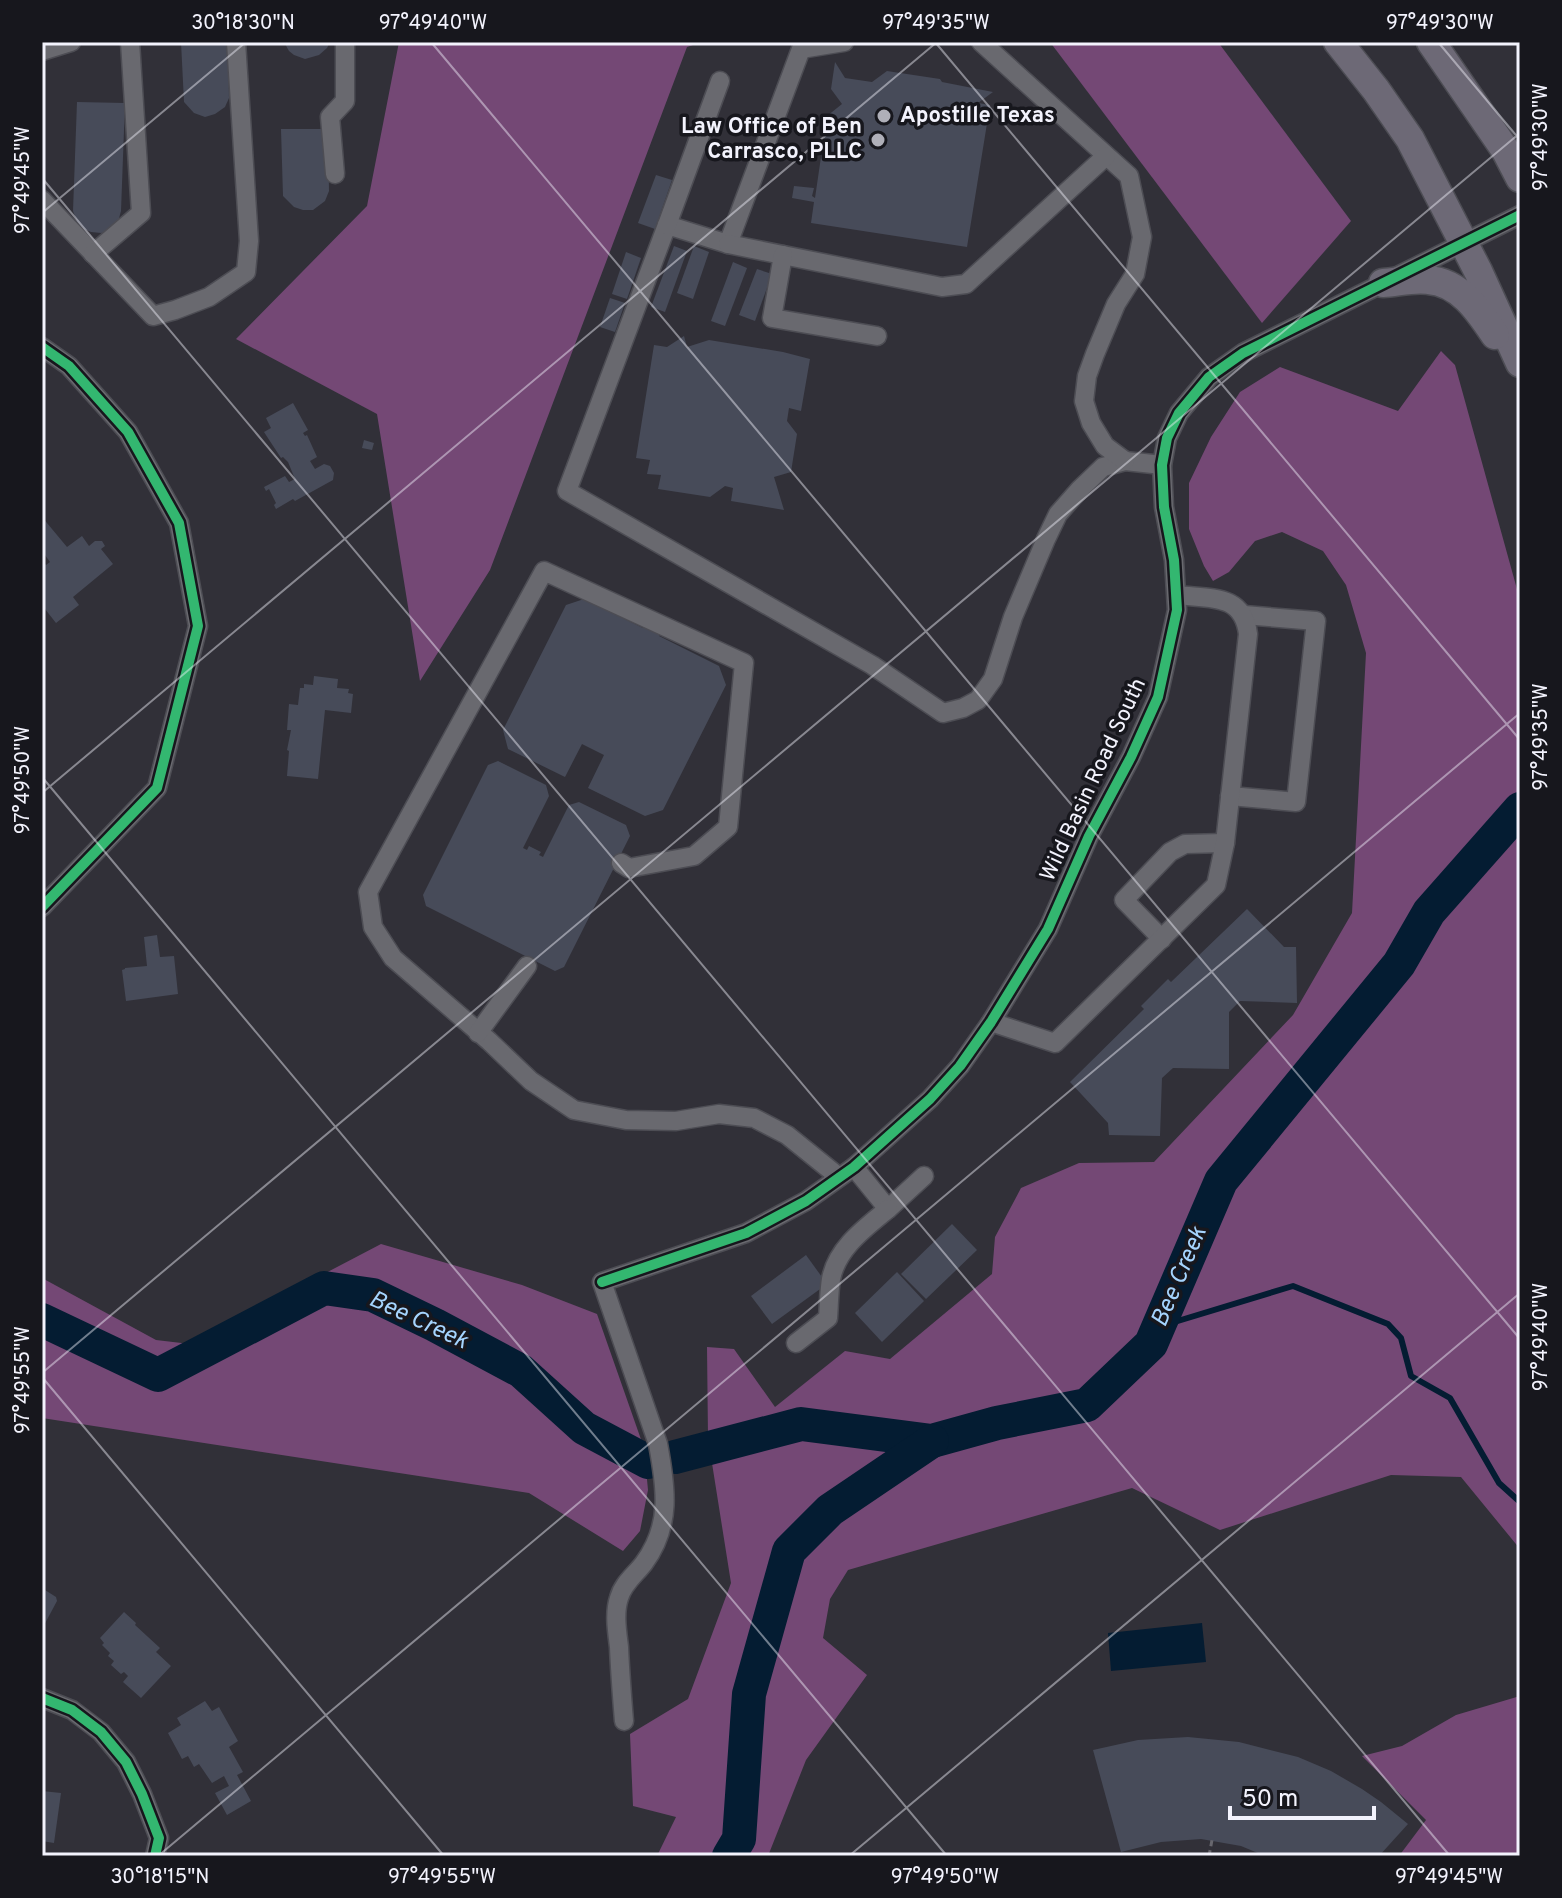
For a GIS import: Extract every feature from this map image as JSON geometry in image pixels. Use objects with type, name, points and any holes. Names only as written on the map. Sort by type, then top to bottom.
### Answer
[{"type":"highway","points":[[1338,42],[1410,139],[1520,363]]},
{"type":"highway","points":[[1431,42],[1506,151],[1520,178]]},
{"type":"highway","points":[[1383,283],[1430,280],[1457,290],[1481,314],[1520,374]]},
{"type":"street","points":[[42,51],[71,42]]},
{"type":"street","points":[[93,254],[141,213],[130,42]]},
{"type":"street","points":[[42,200],[153,316],[209,297],[246,272],[249,241],[236,42]]},
{"type":"street","points":[[335,174],[330,117],[345,101],[345,42]]},
{"type":"street","points":[[728,244],[801,49],[844,42]]},
{"type":"street","points":[[981,42],[1129,176],[1142,237],[1135,274],[1116,304],[1095,354],[1087,376],[1084,401],[1091,423],[1105,446],[1125,461]]},
{"type":"street","points":[[720,81],[567,491],[872,665],[943,713],[978,700],[993,679],[1017,606],[1058,514],[1080,489],[1103,467],[1125,461],[1162,465]]},
{"type":"street","points":[[667,225],[728,244],[942,287],[966,284],[1106,156]]},
{"type":"street","name":"Wild Basin Road South","points":[[624,1721],[618,1599],[623,1587],[645,1562],[655,1544],[663,1524],[665,1500],[658,1444],[602,1282],[746,1233],[806,1201],[847,1172],[930,1099],[960,1066],[1048,929],[1089,836],[1131,757],[1158,697],[1177,610],[1162,465],[1167,438],[1179,413],[1209,377],[1243,353],[1520,215]]},
{"type":"street","points":[[783,255],[772,318],[877,336]]},
{"type":"street","points":[[42,347],[69,366],[128,432],[179,523],[198,626],[157,788],[42,907]]},
{"type":"street","points":[[621,863],[629,868],[694,856],[728,827],[744,663],[544,571],[368,892],[373,927],[393,958],[531,1081],[574,1110],[626,1120],[676,1121],[719,1114],[754,1118],[847,1172],[888,1209]]},
{"type":"street","points":[[991,1022],[1055,1043],[1216,885],[1225,843],[1247,621],[1229,601],[1177,595]]},
{"type":"street","points":[[1230,796],[1296,802],[1316,621],[1244,615]]},
{"type":"street","points":[[1162,939],[1124,900],[1170,852],[1185,844],[1225,843]]},
{"type":"street","points":[[478,1033],[527,966]]},
{"type":"street","points":[[796,1343],[828,1318],[831,1278],[839,1256],[924,1176]]},
{"type":"street","points":[[42,1698],[72,1710],[101,1732],[126,1762],[159,1838],[155,1856]]},
{"type":"path","points":[[1209,1856],[1212,1840]]},
{"type":"shaded area","points":[[399,42],[702,42],[687,47],[490,570],[420,681],[377,414],[236,339],[367,206]]},
{"type":"shaded area","points":[[1050,42],[1218,42],[1351,221],[1262,323]]},
{"type":"shaded area","points":[[1441,351],[1455,365],[1520,600],[1520,1549],[1461,1477],[1391,1475],[1220,1530],[1132,1488],[848,1570],[830,1599],[823,1638],[867,1675],[806,1760],[768,1856],[657,1856],[676,1817],[633,1806],[630,1734],[688,1699],[731,1583],[708,1438],[707,1347],[734,1349],[775,1407],[845,1351],[890,1359],[992,1274],[995,1237],[1021,1188],[1079,1163],[1154,1162],[1293,1015],[1352,913],[1366,653],[1346,585],[1323,551],[1282,532],[1255,541],[1229,572],[1213,581],[1189,529],[1189,483],[1211,437],[1240,392],[1280,367],[1398,411]]},
{"type":"shaded area","points":[[381,1244],[522,1285],[597,1314],[644,1448],[648,1490],[640,1531],[623,1551],[529,1493],[42,1418],[42,1278],[156,1340],[190,1344]]},
{"type":"shaded area","points":[[1520,1696],[1520,1856],[1399,1856],[1426,1820],[1362,1756],[1402,1746],[1456,1715]]},
{"type":"water","points":[[1202,1623],[1206,1662],[1111,1671],[1108,1633]]},
{"type":"building","points":[[181,42],[228,42],[229,98],[225,107],[215,114],[205,117],[194,113],[184,102]]},
{"type":"building","points":[[284,42],[330,42],[319,55],[305,59],[289,51]]},
{"type":"building","points":[[835,62],[845,78],[872,82],[887,71],[940,79],[942,82],[993,92],[978,103],[990,105],[967,247],[811,223],[814,202],[792,198],[794,186],[814,188],[812,196],[815,198],[827,116],[842,104],[831,89]]},
{"type":"building","points":[[77,102],[125,103],[121,211],[118,222],[106,232],[84,229],[78,224],[73,211]]},
{"type":"building","points":[[281,129],[328,129],[329,191],[325,201],[313,210],[294,207],[283,196]]},
{"type":"building","points":[[656,175],[672,180],[655,229],[638,223]]},
{"type":"building","points":[[674,246],[687,251],[665,312],[651,307]]},
{"type":"building","points":[[694,246],[709,252],[693,299],[677,293]]},
{"type":"building","points":[[626,252],[641,258],[627,299],[612,294]]},
{"type":"building","points":[[733,262],[747,268],[725,326],[711,321]]},
{"type":"building","points":[[757,269],[772,274],[755,321],[739,315]]},
{"type":"building","points":[[610,298],[625,303],[615,332],[600,327]]},
{"type":"building","points":[[684,336],[687,347],[709,340],[810,359],[801,411],[789,408],[787,421],[797,434],[791,472],[774,477],[784,510],[731,501],[733,488],[725,486],[710,497],[658,489],[661,475],[647,474],[650,460],[636,458],[654,345],[667,347]]},
{"type":"building","points":[[293,403],[308,430],[303,433],[307,435],[317,457],[310,461],[315,469],[324,464],[330,466],[334,473],[333,480],[276,509],[269,489],[266,491],[264,487],[285,476],[289,482],[295,479],[288,462],[281,458],[264,432],[271,428],[266,418]]},
{"type":"building","points":[[364,440],[374,443],[372,450],[362,448]]},
{"type":"building","points":[[42,517],[67,547],[82,536],[89,546],[95,541],[102,541],[105,546],[101,549],[113,564],[73,597],[79,605],[56,623],[42,608],[42,560],[46,565],[50,562],[42,551]]},
{"type":"building","points":[[584,599],[643,628],[645,624],[661,632],[659,636],[719,666],[726,685],[663,810],[645,816],[588,788],[604,755],[582,744],[565,777],[508,749],[503,730],[566,605]]},
{"type":"building","points":[[314,676],[338,679],[337,688],[349,689],[348,693],[353,694],[351,713],[325,710],[318,779],[287,776],[291,730],[287,730],[289,704],[298,705],[300,688],[304,688],[304,684],[313,685]]},
{"type":"building","points":[[498,761],[546,785],[549,796],[523,848],[527,850],[529,846],[541,852],[539,855],[543,857],[569,805],[579,802],[626,825],[630,836],[564,967],[555,971],[426,906],[423,895],[488,765]]},
{"type":"building","points":[[1247,909],[1284,947],[1296,947],[1297,1003],[1240,1001],[1229,1012],[1229,1069],[1173,1068],[1162,1078],[1160,1136],[1109,1135],[1108,1123],[1070,1082],[1144,1009],[1141,1006],[1168,979],[1171,982]]},
{"type":"building","points":[[157,935],[160,957],[174,956],[178,994],[126,1001],[122,970],[147,966],[144,937]]},
{"type":"building","points":[[952,1224],[977,1250],[926,1299],[901,1274]]},
{"type":"building","points":[[806,1255],[827,1284],[772,1324],[751,1296]]},
{"type":"building","points":[[897,1272],[924,1301],[882,1342],[855,1313]]},
{"type":"building","points":[[45,1590],[57,1601],[42,1629],[42,1591]]},
{"type":"building","points":[[124,1612],[160,1648],[156,1652],[171,1666],[141,1698],[123,1682],[128,1676],[111,1665],[114,1661],[108,1656],[110,1653],[100,1638]]},
{"type":"building","points":[[205,1701],[212,1711],[219,1707],[238,1741],[229,1747],[243,1772],[237,1775],[251,1801],[227,1815],[215,1793],[229,1786],[224,1776],[212,1783],[199,1764],[194,1767],[188,1756],[182,1759],[168,1733],[181,1725],[177,1718]]},
{"type":"building","points":[[1188,1737],[1239,1742],[1298,1757],[1362,1789],[1408,1824],[1379,1856],[1265,1856],[1241,1846],[1201,1839],[1161,1842],[1121,1852],[1093,1750],[1138,1740]]},
{"type":"building","points":[[42,1791],[61,1793],[54,1843],[42,1841]]},
{"type":"waterway","name":"Bee Creek","points":[[675,1457],[801,1424],[932,1441],[997,1423],[1087,1405],[1151,1344],[1221,1181],[1399,964],[1429,912],[1520,809]]},
{"type":"waterway","points":[[1158,1327],[1293,1286],[1388,1324],[1401,1338],[1411,1376],[1450,1398],[1499,1483],[1520,1502]]},
{"type":"waterway","name":"Bee Creek","points":[[42,1320],[158,1375],[324,1288],[373,1295],[521,1371],[584,1428],[648,1462]]},
{"type":"waterway","points":[[729,1856],[739,1839],[749,1694],[789,1551],[830,1510],[932,1441]]},
{"type":"waterway","points":[[736,1856],[739,1839]]},
{"type":"cycle path","points":[[602,1282],[746,1233],[806,1201],[854,1167],[930,1099],[960,1066],[1048,929],[1089,836],[1131,757],[1158,697],[1177,610],[1162,465],[1167,438],[1179,413],[1209,377],[1243,353],[1520,215]]},
{"type":"cycle path","points":[[42,347],[69,366],[128,432],[179,523],[198,626],[157,788],[42,907]]},
{"type":"cycle path","points":[[42,1698],[72,1710],[101,1732],[126,1762],[159,1838],[155,1856]]},
{"type":"place","name":"Apostille Texas","points":[[884,116]]},
{"type":"place","name":"Law Office of Ben Carrasco, PLLC","points":[[878,140]]}]
